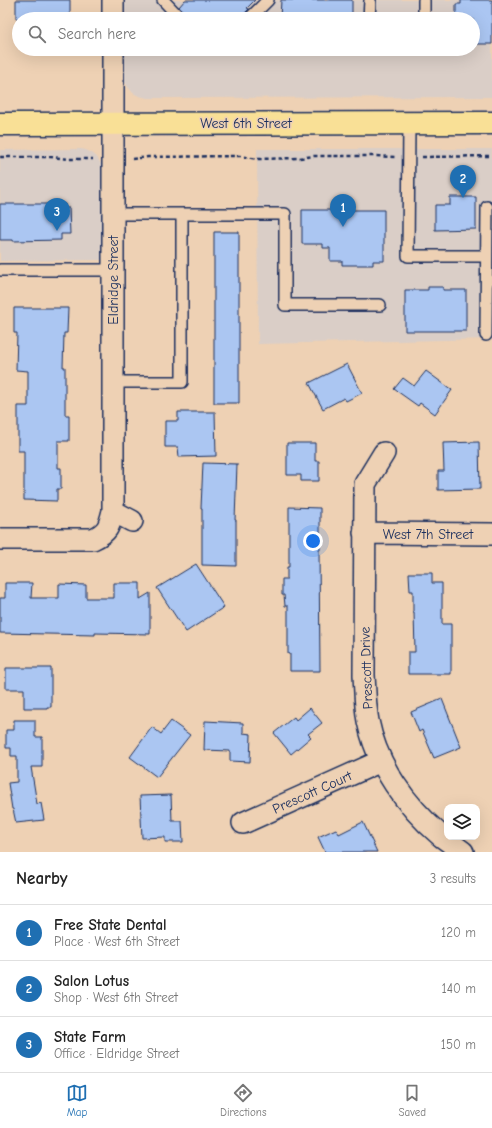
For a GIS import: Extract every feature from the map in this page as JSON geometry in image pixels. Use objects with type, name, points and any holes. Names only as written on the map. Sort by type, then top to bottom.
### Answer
[{"type":"main road","name":"West 6th Street","points":[[0,124],[492,123]]},
{"type":"street","points":[[113,0],[113,12]]},
{"type":"street","name":"Eldridge Street","points":[[113,56],[113,511]]},
{"type":"street","name":"Prescott Drive","points":[[384,453],[365,484],[364,675],[368,721],[381,761],[402,796],[419,815],[441,835],[464,852]]},
{"type":"street","points":[[0,539],[93,539],[103,534],[110,524],[113,511],[132,521]]},
{"type":"street","name":"West 7th Street","points":[[364,533],[492,534]]},
{"type":"street","name":"Prescott Court","points":[[243,823],[381,761]]},
{"type":"lane","points":[[163,0],[174,12]]},
{"type":"lane","points":[[257,12],[268,0]]},
{"type":"lane","points":[[370,0],[370,12]]},
{"type":"lane","points":[[424,0],[424,12]]},
{"type":"lane","points":[[409,123],[408,256],[486,256]]},
{"type":"lane","points":[[486,335],[487,207]]},
{"type":"lane","points":[[113,214],[285,214],[286,305],[380,305]]},
{"type":"lane","points":[[113,382],[182,382],[182,214]]},
{"type":"lane","points":[[0,270],[113,270]]},
{"type":"path","points":[[0,157],[113,159],[240,156],[257,158],[299,158],[314,156],[492,156]]},
{"type":"shaded area","points":[[123,0],[492,0],[492,97],[148,98],[133,93],[124,81],[123,75],[123,56],[480,56],[480,12],[123,12]]},
{"type":"shaded area","points":[[81,149],[92,153],[97,157],[102,169],[102,260],[0,261],[0,150]]},
{"type":"shaded area","points":[[257,149],[492,149],[492,339],[258,344]]},
{"type":"building","points":[[16,0],[70,0],[70,12],[16,12]]},
{"type":"building","points":[[185,0],[255,0],[247,8],[249,9],[246,12],[184,12],[179,7]]},
{"type":"building","points":[[281,0],[352,0],[352,12],[280,12]]},
{"type":"building","points":[[461,0],[492,0],[492,44],[480,44],[480,12],[456,12],[456,4],[461,4]]},
{"type":"building","points":[[450,197],[476,197],[476,229],[435,230],[435,205],[450,205]]},
{"type":"building","points":[[0,204],[65,204],[65,208],[69,208],[70,234],[61,234],[61,240],[0,240]]},
{"type":"building","points":[[302,210],[384,210],[384,261],[373,261],[373,265],[342,265],[342,261],[330,261],[330,248],[323,248],[323,244],[302,244]]},
{"type":"building","points":[[214,232],[239,232],[239,403],[214,403]]},
{"type":"building","points":[[428,287],[443,287],[443,290],[466,290],[466,331],[405,331],[405,290],[428,290]]},
{"type":"building","points":[[14,308],[68,308],[67,333],[64,333],[63,367],[65,367],[65,415],[69,415],[69,441],[58,441],[58,468],[61,468],[61,489],[57,489],[57,501],[24,500],[24,451],[18,451],[18,406],[28,406],[28,371],[16,370],[17,333],[14,333]]},
{"type":"building","points":[[347,364],[362,393],[346,401],[344,398],[323,409],[309,383]]},
{"type":"building","points":[[426,371],[452,390],[435,414],[420,403],[418,406],[394,389],[403,378],[414,386]]},
{"type":"building","points":[[178,412],[215,412],[216,456],[179,457],[178,447],[165,447],[165,421],[178,421]]},
{"type":"building","points":[[479,442],[480,489],[438,490],[438,471],[444,471],[443,443]]},
{"type":"building","points":[[287,443],[315,443],[315,461],[319,461],[319,481],[301,481],[301,475],[287,475]]},
{"type":"building","points":[[203,463],[237,464],[235,520],[236,566],[202,565],[201,508]]},
{"type":"building","points":[[289,507],[320,508],[320,671],[290,671],[290,654],[288,654],[288,606],[285,606],[284,595],[282,595],[282,579],[287,579],[287,567],[289,567]]},
{"type":"building","points":[[196,564],[224,607],[186,632],[157,588]]},
{"type":"building","points":[[409,573],[432,573],[432,583],[442,583],[442,624],[451,624],[451,674],[408,674],[408,652],[415,652],[413,591],[410,591]]},
{"type":"building","points":[[5,583],[32,583],[31,598],[59,598],[59,584],[86,585],[86,598],[114,598],[114,583],[140,583],[140,599],[150,593],[150,634],[95,633],[95,635],[0,633],[0,598],[5,598]]},
{"type":"building","points":[[6,668],[51,668],[51,707],[24,708],[24,689],[6,689]]},
{"type":"building","points":[[442,699],[461,747],[434,758],[422,730],[419,732],[411,712]]},
{"type":"building","points":[[310,708],[322,723],[308,734],[311,737],[291,754],[274,733],[294,717],[296,720]]},
{"type":"building","points":[[14,720],[35,720],[35,737],[42,737],[42,767],[31,767],[37,804],[41,803],[44,820],[16,823],[8,783],[17,782],[17,756],[11,756],[11,748],[6,748],[6,730],[14,730]]},
{"type":"building","points":[[171,721],[190,735],[157,777],[130,757],[152,727],[161,734]]},
{"type":"building","points":[[205,721],[243,723],[243,733],[251,734],[250,762],[230,761],[230,751],[204,750]]},
{"type":"building","points":[[171,795],[172,821],[182,821],[183,842],[165,842],[165,837],[142,838],[140,796]]},
{"type":"building","points":[[363,822],[377,852],[325,852],[318,837],[336,829],[339,834]]},
{"type":"place","name":"Salon Lotus","points":[[463,198]]},
{"type":"place","name":"Free State Dental","points":[[343,227]]},
{"type":"place","name":"State Farm","points":[[57,231]]}]
